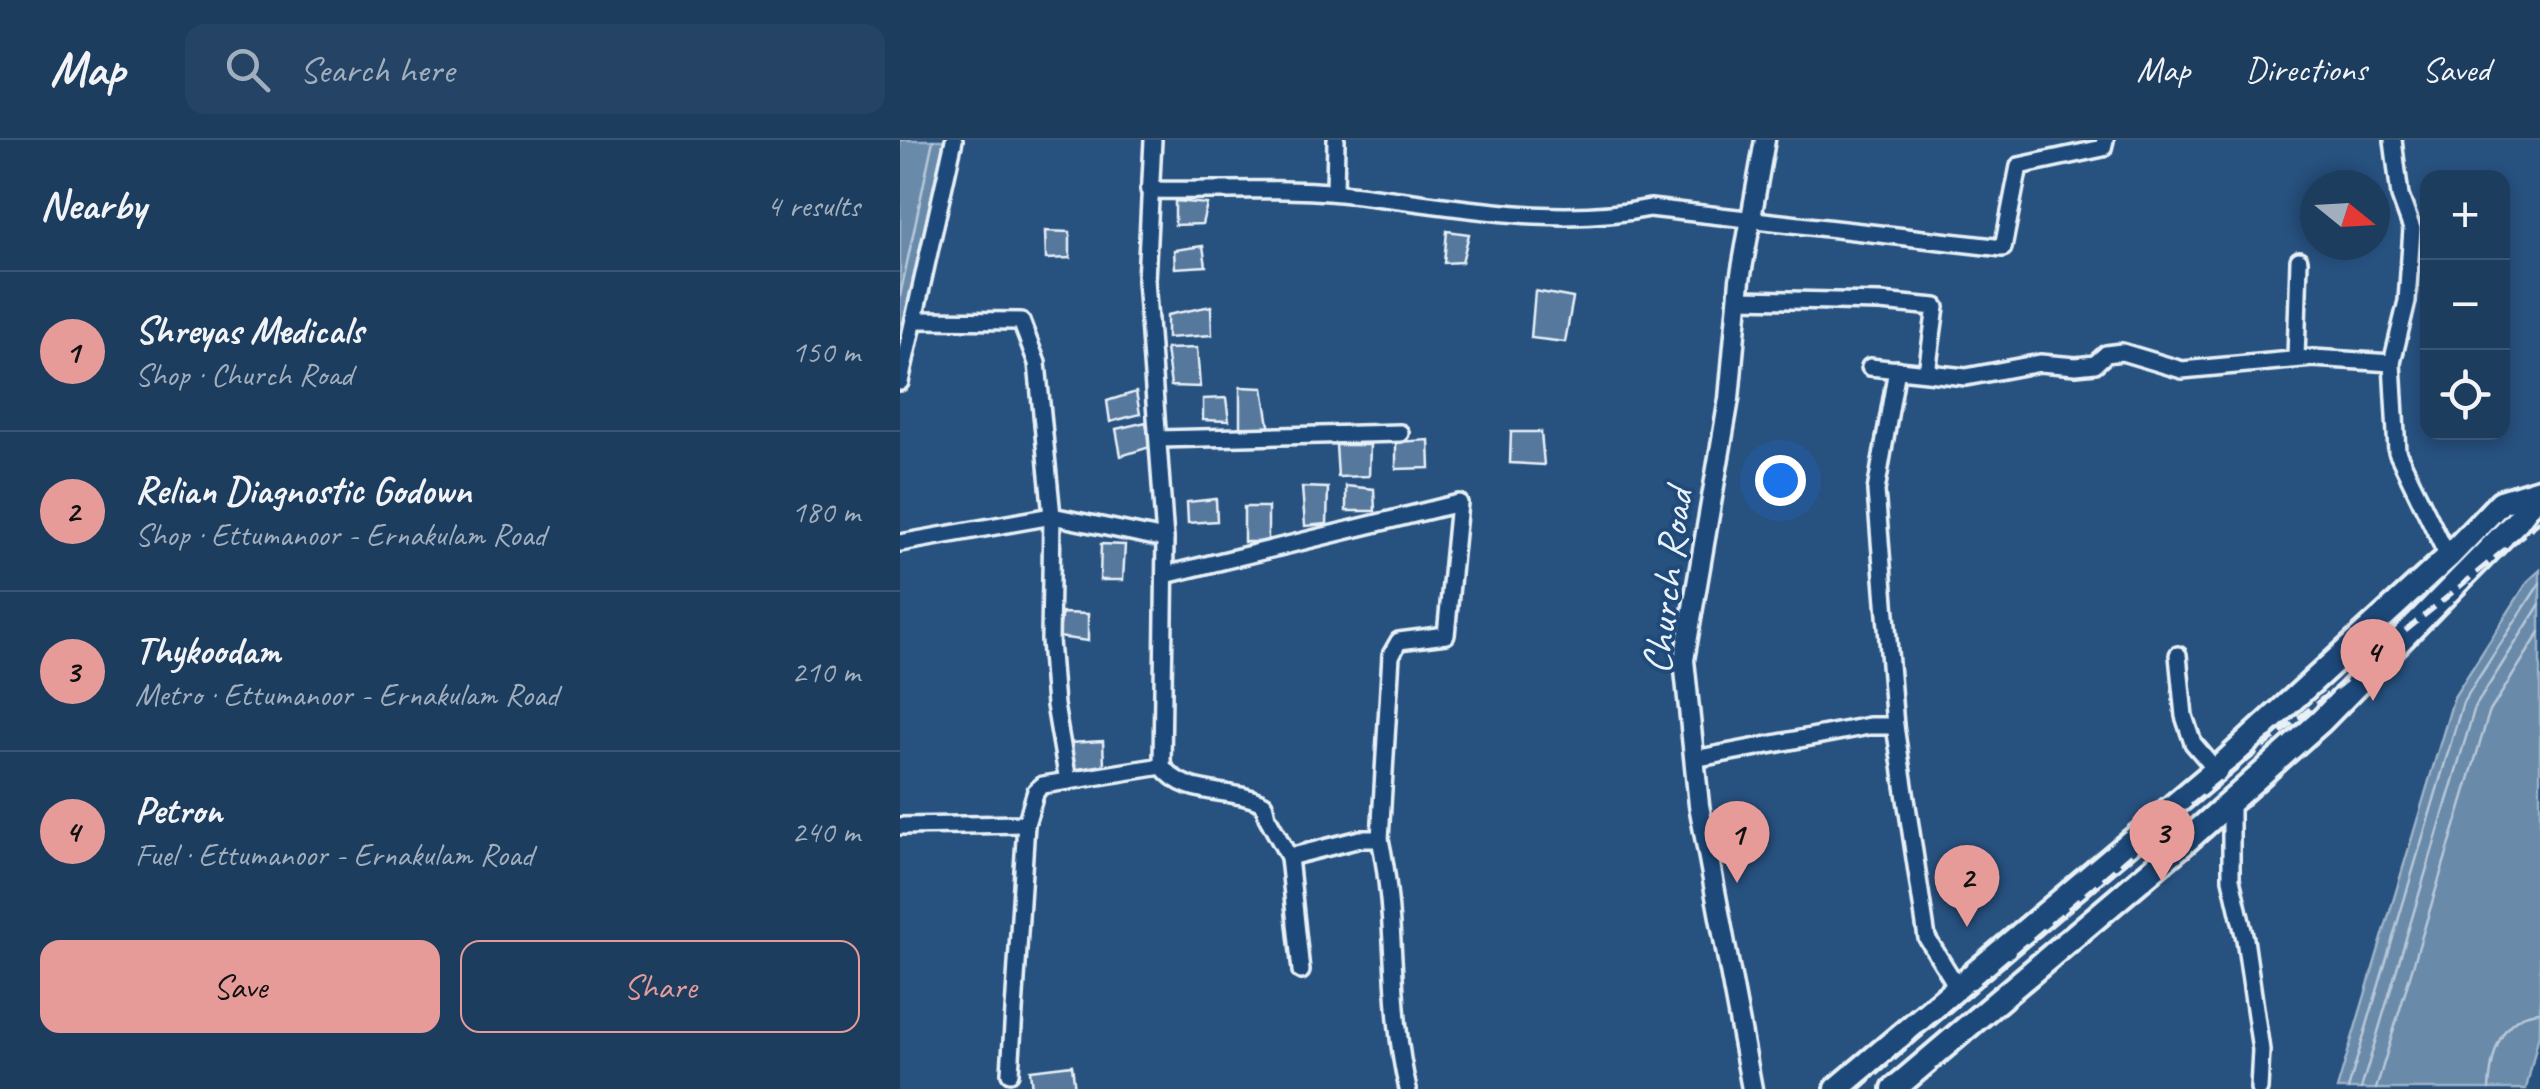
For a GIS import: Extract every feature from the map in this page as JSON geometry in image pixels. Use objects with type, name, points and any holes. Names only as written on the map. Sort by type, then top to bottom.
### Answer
[{"type":"main road","points":[[1837,1089],[2216,770],[2448,556],[2501,502],[2540,490]]},
{"type":"main road","points":[[1894,1089],[2231,802],[2346,696],[2517,520],[2540,490]]},
{"type":"street","points":[[900,382],[954,140]]},
{"type":"street","points":[[1153,140],[1146,280],[1165,539],[1162,766],[1172,780],[1208,791],[1244,794],[1264,804],[1288,857],[1301,971]]},
{"type":"street","points":[[1334,192],[1336,140]]},
{"type":"street","name":"Church Road","points":[[1752,1089],[1699,805],[1684,660],[1729,399],[1738,298],[1765,140]]},
{"type":"street","points":[[1150,190],[1334,192],[1564,218],[1608,217],[1650,208],[2003,248],[2019,166],[2103,148],[2105,140]]},
{"type":"street","points":[[2393,140],[2400,196],[2412,228],[2408,301],[2392,363],[2398,452],[2448,556]]},
{"type":"street","points":[[2296,359],[2299,260]]},
{"type":"street","points":[[1738,298],[1936,307],[1926,372]]},
{"type":"street","points":[[914,320],[1021,320],[1037,363],[1052,516],[1050,640],[1055,705],[1068,780]]},
{"type":"street","points":[[1870,366],[1966,377],[2040,363],[2095,364],[2106,354],[2122,352],[2182,370],[2296,359],[2392,363]]},
{"type":"street","points":[[1897,370],[1876,491],[1895,726],[1927,938],[1958,988]]},
{"type":"street","points":[[1159,438],[1400,434]]},
{"type":"street","points":[[1165,575],[1458,503],[1446,635],[1399,642],[1391,655],[1380,839],[1388,876],[1396,1013],[1408,1089]]},
{"type":"street","points":[[900,543],[1052,516],[1165,539]]},
{"type":"street","points":[[2178,655],[2184,716],[2193,743],[2216,770]]},
{"type":"street","points":[[1694,759],[1869,726],[1895,726]]},
{"type":"street","points":[[1010,1073],[1026,824],[1036,791],[1043,785],[1068,780],[1162,766]]},
{"type":"street","points":[[2231,802],[2231,880],[2245,939],[2261,1050],[2259,1089]]},
{"type":"street","points":[[900,826],[1026,824]]},
{"type":"street","points":[[1288,857],[1360,838],[1380,839]]},
{"type":"water","points":[[900,140],[944,140],[900,339]]},
{"type":"water","points":[[2540,570],[2540,1030],[2526,1089],[2337,1089],[2454,697],[2528,581]]},
{"type":"building","points":[[1175,201],[1207,204],[1202,224],[1175,225]]},
{"type":"building","points":[[1045,231],[1070,232],[1070,258],[1046,259]]},
{"type":"building","points":[[1447,231],[1469,234],[1462,262],[1444,263]]},
{"type":"building","points":[[1203,246],[1206,266],[1175,268],[1174,250]]},
{"type":"building","points":[[1535,291],[1573,298],[1565,342],[1531,338]]},
{"type":"building","points":[[1211,306],[1212,335],[1167,338],[1167,315]]},
{"type":"building","points":[[1197,348],[1200,387],[1171,386],[1166,349]]},
{"type":"building","points":[[1240,387],[1263,388],[1270,431],[1240,427]]},
{"type":"building","points":[[1136,392],[1140,414],[1110,422],[1107,401]]},
{"type":"building","points":[[1226,398],[1229,421],[1203,420],[1203,399]]},
{"type":"building","points":[[1146,422],[1150,447],[1121,456],[1116,429]]},
{"type":"building","points":[[1511,432],[1541,432],[1544,465],[1510,463]]},
{"type":"building","points":[[1429,440],[1430,468],[1396,469],[1396,442]]},
{"type":"building","points":[[1336,445],[1370,445],[1369,476],[1338,477]]},
{"type":"building","points":[[1346,486],[1374,489],[1375,511],[1346,511]]},
{"type":"building","points":[[1302,487],[1328,488],[1327,524],[1305,526]]},
{"type":"building","points":[[1216,499],[1217,521],[1188,523],[1187,502]]},
{"type":"building","points":[[1244,507],[1268,507],[1268,542],[1244,542]]},
{"type":"building","points":[[1101,544],[1125,545],[1123,580],[1100,580]]},
{"type":"building","points":[[1062,613],[1088,614],[1088,641],[1058,637]]},
{"type":"building","points":[[1103,741],[1104,765],[1071,770],[1069,743]]},
{"type":"building","points":[[1072,1065],[1075,1089],[1032,1089],[1030,1070]]},
{"type":"railway","points":[[1859,1089],[2136,851],[2540,521]]},
{"type":"place","name":"Petron","points":[[2373,701]]},
{"type":"place","name":"Thykoodam","points":[[2162,882]]},
{"type":"place","name":"Shreyas Medicals","points":[[1737,883]]},
{"type":"place","name":"Relian Diagnostic Godown","points":[[1967,927]]}]
